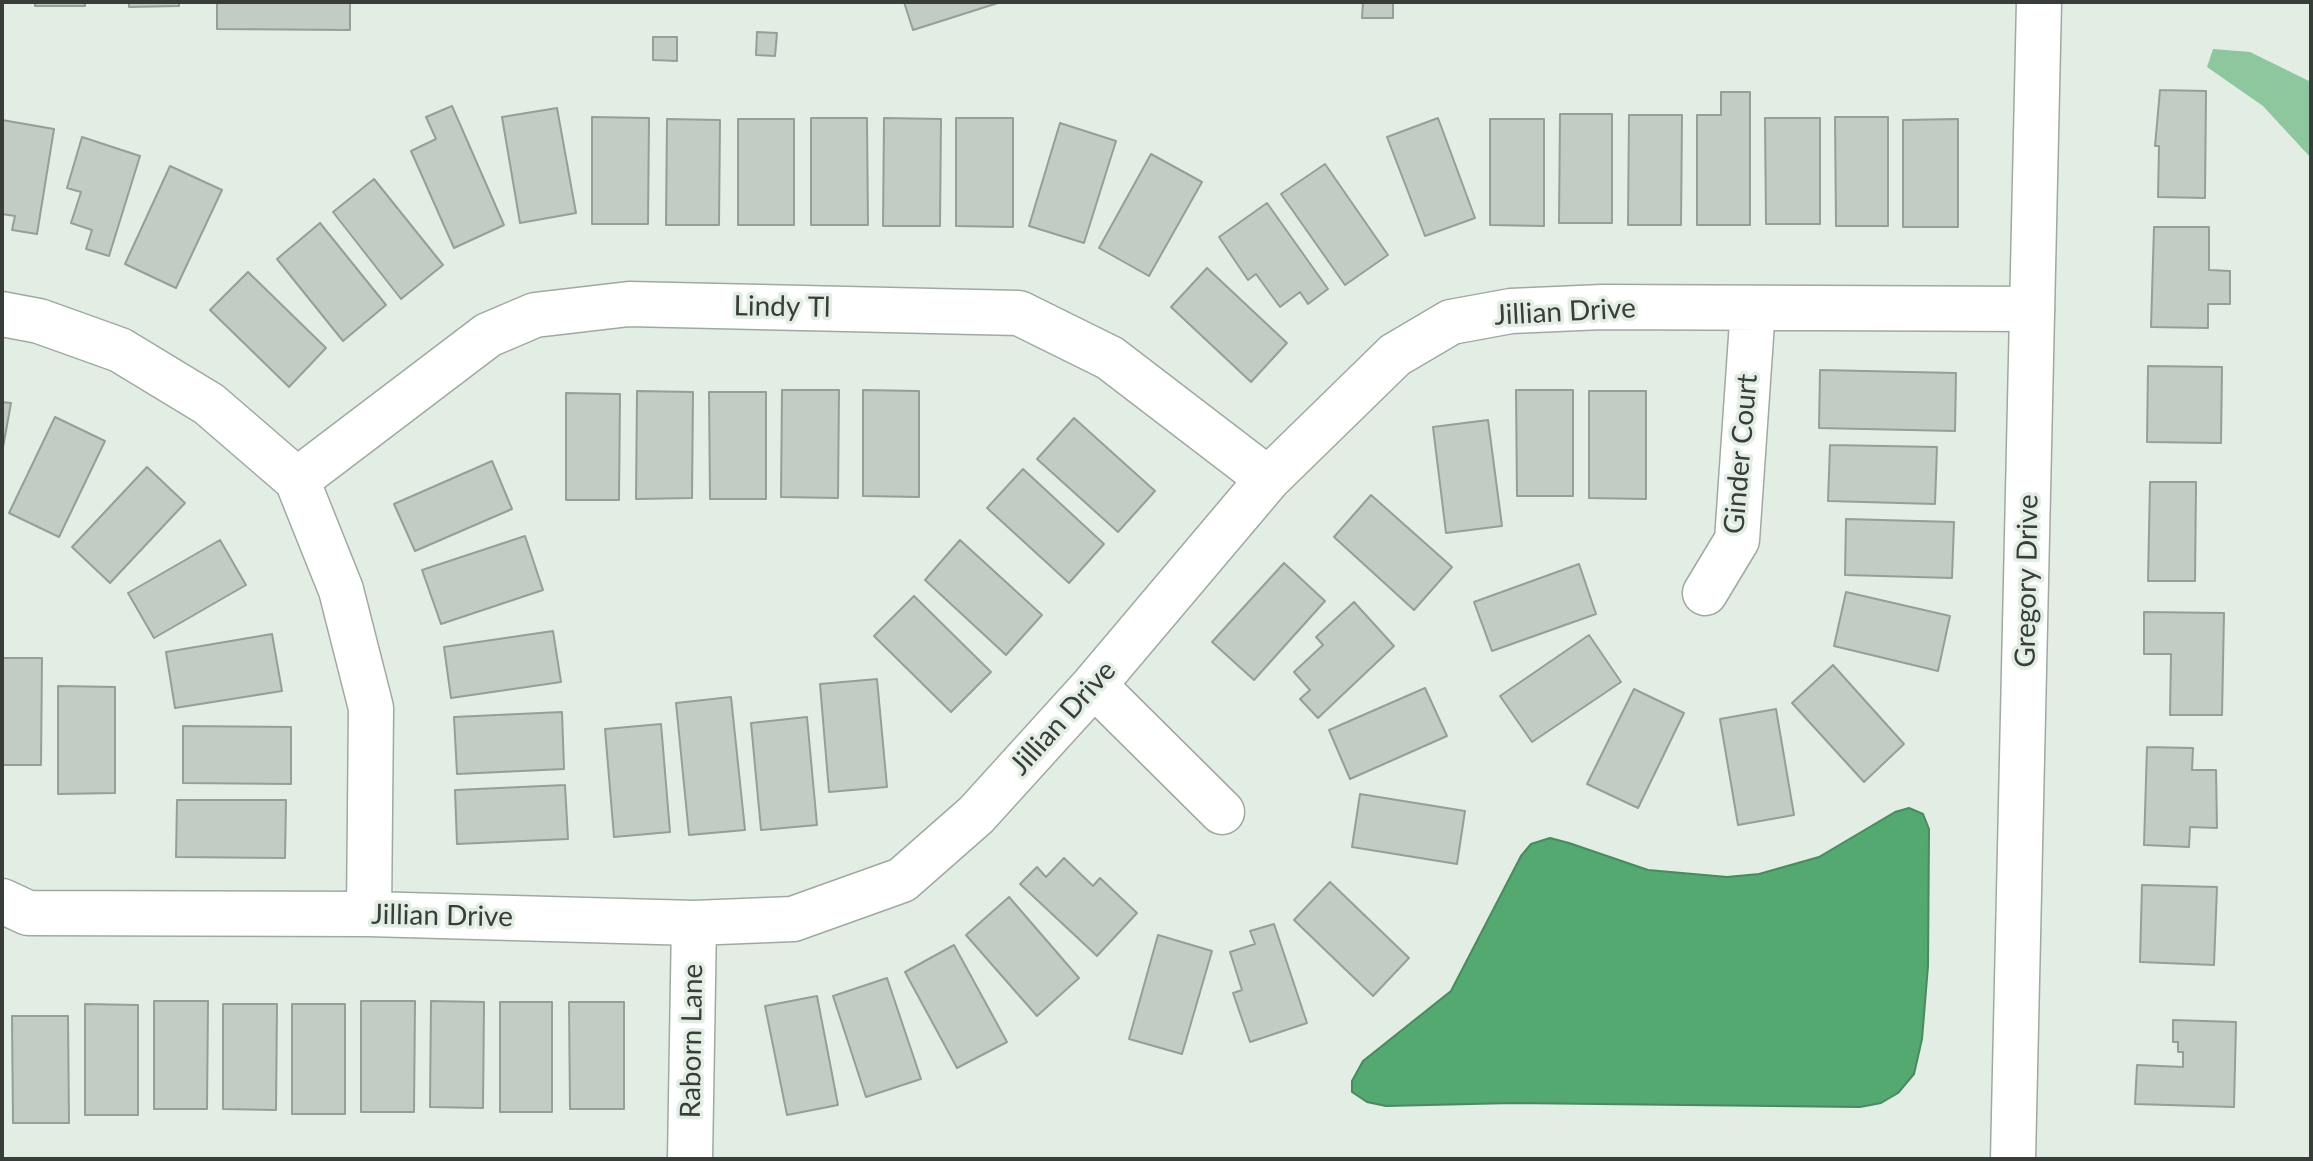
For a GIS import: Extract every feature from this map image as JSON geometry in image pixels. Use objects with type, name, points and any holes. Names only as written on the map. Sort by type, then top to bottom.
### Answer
[{"type":"street","name":"Gregory Drive","points":[[2013,1159],[2039,2]]},
{"type":"street","name":"Lindy Tl","points":[[297,480],[488,335],[535,315],[629,304],[1019,313],[1110,358],[1268,479]]},
{"type":"street","name":"Jillian Drive","points":[[2,901],[28,913],[369,914],[694,923],[793,919],[902,880],[976,815],[1094,685],[1268,479],[1395,355],[1451,322],[1511,311],[1602,307],[2032,309]]},
{"type":"street","name":"Ginder Court","points":[[1705,593],[1737,540],[1753,308]]},
{"type":"street","points":[[2,314],[39,321],[120,350],[209,404],[297,480],[341,590],[371,708],[369,914]]},
{"type":"street","points":[[1094,685],[1222,812]]},
{"type":"street","name":"Raborn Lane","points":[[690,1159],[694,923]]},
{"type":"shaded area","points":[[2213,49],[2250,52],[2311,82],[2311,158],[2263,106],[2207,67]]},
{"type":"shaded area","points":[[1909,808],[1923,814],[1929,829],[1928,966],[1922,1039],[1914,1074],[1898,1093],[1881,1103],[1860,1107],[1513,1103],[1386,1106],[1367,1102],[1352,1092],[1352,1081],[1363,1061],[1451,991],[1521,856],[1531,844],[1550,838],[1648,870],[1727,877],[1759,874],[1819,857],[1895,812]]},
{"type":"building","points":[[35,2],[85,2],[85,6],[35,6]]},
{"type":"building","points":[[129,2],[179,2],[179,6],[129,7]]},
{"type":"building","points":[[217,2],[350,2],[350,30],[217,29]]},
{"type":"building","points":[[904,2],[1001,2],[913,30]]},
{"type":"building","points":[[1363,2],[1393,2],[1393,18],[1362,18]]},
{"type":"building","points":[[757,32],[777,33],[775,56],[756,55]]},
{"type":"building","points":[[653,37],[677,37],[677,61],[653,60]]},
{"type":"building","points":[[2160,90],[2206,91],[2205,198],[2158,197],[2159,146],[2155,146]]},
{"type":"building","points":[[1721,92],[1750,92],[1750,225],[1697,225],[1697,115],[1721,115]]},
{"type":"building","points":[[452,106],[504,225],[454,248],[411,151],[436,139],[426,117]]},
{"type":"building","points":[[557,108],[576,213],[520,223],[502,117]]},
{"type":"building","points":[[1560,114],[1612,114],[1612,223],[1559,223]]},
{"type":"building","points":[[1629,115],[1682,115],[1681,225],[1628,225]]},
{"type":"building","points":[[592,117],[649,118],[648,224],[592,224]]},
{"type":"building","points":[[1835,117],[1888,117],[1888,226],[1836,226]]},
{"type":"building","points":[[811,118],[867,118],[868,225],[811,225]]},
{"type":"building","points":[[884,118],[941,119],[940,226],[883,226]]},
{"type":"building","points":[[956,118],[1013,118],[1013,227],[956,226]]},
{"type":"building","points":[[1438,118],[1475,218],[1425,236],[1387,137]]},
{"type":"building","points":[[1765,118],[1820,118],[1820,224],[1766,224]]},
{"type":"building","points":[[667,119],[720,120],[719,225],[666,225]]},
{"type":"building","points":[[738,119],[794,119],[794,225],[738,225]]},
{"type":"building","points":[[1490,119],[1544,119],[1544,226],[1490,225]]},
{"type":"building","points":[[1958,119],[1958,227],[1903,227],[1903,120]]},
{"type":"building","points":[[2,120],[54,129],[37,234],[12,230],[15,216],[2,214]]},
{"type":"building","points":[[1060,123],[1116,141],[1084,243],[1029,226]]},
{"type":"building","points":[[82,137],[140,156],[109,256],[86,249],[92,230],[71,223],[81,192],[67,188]]},
{"type":"building","points":[[1151,154],[1202,182],[1149,276],[1099,248]]},
{"type":"building","points":[[1325,164],[1388,255],[1345,285],[1281,194]]},
{"type":"building","points":[[170,166],[222,190],[176,288],[125,264]]},
{"type":"building","points":[[374,179],[443,265],[401,299],[333,212]]},
{"type":"building","points":[[1267,203],[1328,289],[1308,304],[1300,292],[1280,307],[1256,274],[1248,280],[1219,237]]},
{"type":"building","points":[[320,223],[386,305],[343,341],[277,259]]},
{"type":"building","points":[[2154,227],[2209,227],[2209,270],[2230,271],[2230,304],[2208,304],[2208,328],[2151,327]]},
{"type":"building","points":[[1207,268],[1287,343],[1251,382],[1171,307]]},
{"type":"building","points":[[248,272],[326,348],[289,387],[210,310]]},
{"type":"building","points":[[2148,366],[2222,367],[2221,443],[2147,442]]},
{"type":"building","points":[[1820,370],[1956,373],[1955,431],[1819,428]]},
{"type":"building","points":[[782,390],[839,390],[838,498],[781,497]]},
{"type":"building","points":[[863,390],[919,391],[919,497],[863,496]]},
{"type":"building","points":[[1516,390],[1573,390],[1573,496],[1517,496]]},
{"type":"building","points":[[637,391],[693,392],[692,498],[636,499]]},
{"type":"building","points":[[1589,391],[1646,391],[1646,499],[1589,498]]},
{"type":"building","points":[[709,392],[766,392],[766,499],[710,499]]},
{"type":"building","points":[[566,393],[620,394],[619,500],[566,500]]},
{"type":"building","points":[[2,402],[11,403],[2,453]]},
{"type":"building","points":[[55,417],[105,441],[59,537],[9,513]]},
{"type":"building","points":[[1074,418],[1155,491],[1118,532],[1037,459]]},
{"type":"building","points":[[1488,420],[1502,526],[1446,533],[1433,427]]},
{"type":"building","points":[[1830,445],[1937,447],[1935,504],[1828,501]]},
{"type":"building","points":[[492,461],[512,509],[415,551],[394,504]]},
{"type":"building","points":[[147,467],[185,503],[110,583],[72,547]]},
{"type":"building","points":[[1023,469],[1104,544],[1069,583],[987,508]]},
{"type":"building","points":[[2150,482],[2196,482],[2195,581],[2148,581]]},
{"type":"building","points":[[1371,495],[1452,567],[1414,610],[1334,537]]},
{"type":"building","points":[[1846,519],[1954,522],[1952,578],[1845,575]]},
{"type":"building","points":[[525,536],[543,590],[441,624],[422,570]]},
{"type":"building","points":[[220,540],[246,585],[154,638],[128,593]]},
{"type":"building","points":[[960,540],[1042,615],[1006,655],[925,580]]},
{"type":"building","points":[[1284,563],[1325,601],[1254,680],[1212,642]]},
{"type":"building","points":[[1579,564],[1596,614],[1492,651],[1474,602]]},
{"type":"building","points":[[1846,592],[1950,616],[1938,671],[1834,646]]},
{"type":"building","points":[[914,596],[991,672],[951,712],[874,636]]},
{"type":"building","points":[[1354,602],[1394,646],[1318,718],[1300,699],[1310,690],[1294,672],[1323,645],[1316,637]]},
{"type":"building","points":[[2144,612],[2224,613],[2222,715],[2170,715],[2171,654],[2144,654]]},
{"type":"building","points":[[553,631],[561,682],[451,698],[444,647]]},
{"type":"building","points":[[272,634],[282,691],[175,708],[166,652]]},
{"type":"building","points":[[1589,635],[1621,682],[1532,742],[1500,696]]},
{"type":"building","points":[[2,658],[42,658],[41,765],[2,765]]},
{"type":"building","points":[[1833,665],[1904,744],[1864,782],[1792,703]]},
{"type":"building","points":[[877,679],[887,787],[829,792],[820,684]]},
{"type":"building","points":[[58,686],[115,687],[115,793],[58,794]]},
{"type":"building","points":[[1425,688],[1447,736],[1350,779],[1329,730]]},
{"type":"building","points":[[1634,689],[1684,713],[1638,808],[1587,784]]},
{"type":"building","points":[[731,697],[745,830],[689,835],[676,703]]},
{"type":"building","points":[[1776,709],[1794,815],[1738,825],[1720,719]]},
{"type":"building","points":[[562,712],[564,769],[457,774],[454,717]]},
{"type":"building","points":[[807,717],[817,825],[761,830],[751,723]]},
{"type":"building","points":[[661,724],[670,832],[614,837],[605,729]]},
{"type":"building","points":[[183,726],[291,727],[291,784],[183,783]]},
{"type":"building","points":[[2147,747],[2193,748],[2192,770],[2216,770],[2217,828],[2190,827],[2189,847],[2144,845]]},
{"type":"building","points":[[565,785],[568,839],[457,844],[455,790]]},
{"type":"building","points":[[1360,794],[1465,811],[1457,864],[1352,847]]},
{"type":"building","points":[[177,800],[286,800],[285,858],[176,857]]},
{"type":"building","points":[[1064,858],[1093,886],[1100,878],[1137,913],[1097,956],[1020,884],[1037,867],[1046,877]]},
{"type":"building","points":[[1330,882],[1409,958],[1373,996],[1294,920]]},
{"type":"building","points":[[2142,885],[2217,887],[2214,965],[2140,962]]},
{"type":"building","points":[[1009,897],[1079,978],[1037,1016],[966,935]]},
{"type":"building","points":[[1274,924],[1307,1023],[1250,1042],[1233,993],[1242,990],[1230,952],[1255,944],[1250,931]]},
{"type":"building","points":[[1158,935],[1212,951],[1182,1054],[1129,1039]]},
{"type":"building","points":[[954,945],[1007,1042],[957,1068],[905,972]]},
{"type":"building","points":[[887,978],[921,1079],[866,1097],[833,996]]},
{"type":"building","points":[[817,996],[838,1105],[787,1115],[765,1006]]},
{"type":"building","points":[[154,1001],[208,1001],[207,1109],[154,1109]]},
{"type":"building","points":[[361,1001],[415,1001],[414,1112],[361,1112]]},
{"type":"building","points":[[431,1001],[484,1002],[483,1108],[430,1107]]},
{"type":"building","points":[[500,1002],[552,1002],[552,1112],[500,1112]]},
{"type":"building","points":[[569,1002],[624,1002],[624,1109],[570,1109]]},
{"type":"building","points":[[85,1004],[138,1005],[138,1115],[85,1115]]},
{"type":"building","points":[[223,1004],[277,1004],[276,1110],[223,1109]]},
{"type":"building","points":[[292,1004],[345,1004],[345,1114],[292,1114]]},
{"type":"building","points":[[12,1016],[68,1016],[69,1123],[13,1123]]},
{"type":"building","points":[[2173,1020],[2236,1022],[2234,1107],[2135,1104],[2137,1065],[2183,1067],[2183,1052],[2178,1052],[2178,1042],[2173,1042]]}]
